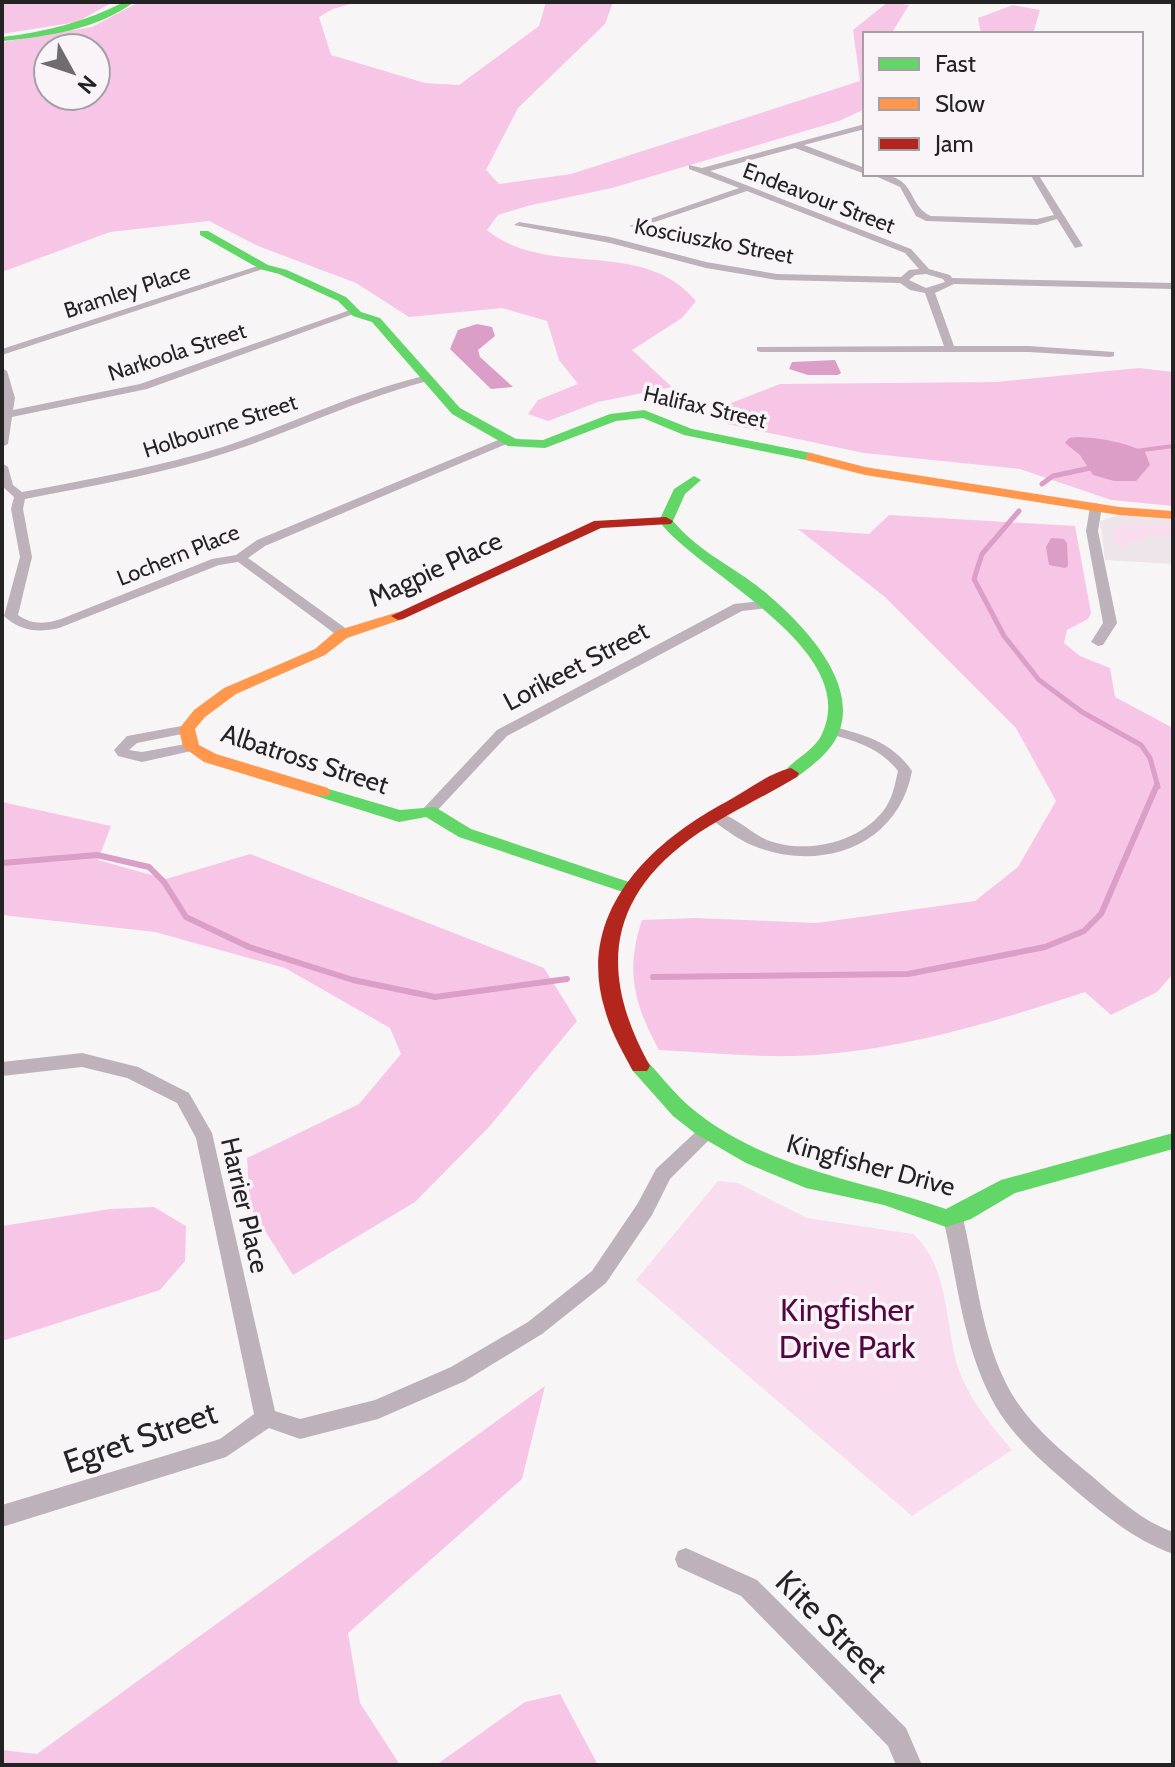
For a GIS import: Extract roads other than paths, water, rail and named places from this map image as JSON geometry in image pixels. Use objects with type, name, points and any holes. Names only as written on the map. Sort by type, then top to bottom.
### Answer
[{"type":"street","points":[[2,39],[83,26],[130,2]]},
{"type":"street","points":[[795,145],[863,127]]},
{"type":"street","points":[[795,145],[863,170]]},
{"type":"street","name":"Endeavour Street","points":[[795,145],[696,169],[908,251],[926,271],[941,274],[950,281]]},
{"type":"street","points":[[880,176],[903,185],[919,214],[929,219],[1037,222],[1059,216]]},
{"type":"street","points":[[1035,176],[1078,246]]},
{"type":"street","points":[[634,226],[745,189]]},
{"type":"street","name":"Kosciuszko Street","points":[[519,225],[610,240],[751,273],[809,280],[903,280]]},
{"type":"street","name":"Halifax Street","points":[[204,233],[264,267],[283,272],[342,299],[354,312],[376,320],[456,411],[507,440],[522,445],[545,444],[614,417],[644,414],[689,432],[779,449],[865,471],[1096,507],[1173,515]]},
{"type":"street","name":"Bramley Place","points":[[2,352],[264,267]]},
{"type":"street","points":[[926,271],[912,272],[903,280],[909,286],[929,290],[943,288],[950,281],[1173,286]]},
{"type":"street","points":[[929,290],[950,348]]},
{"type":"street","name":"Narkoola Street","points":[[8,414],[143,387],[354,312]]},
{"type":"street","points":[[761,349],[950,348],[1110,354]]},
{"type":"street","points":[[2,371],[9,398],[2,444]]},
{"type":"street","name":"Holbourne Street","points":[[20,496],[128,476],[203,457],[393,385],[428,378]]},
{"type":"street","name":"Lochern Place","points":[[2,467],[5,483],[20,496],[17,509],[26,557],[10,611],[15,620],[26,626],[44,627],[66,622],[210,564],[240,558],[261,543],[507,440]]},
{"type":"street","points":[[694,480],[679,492],[666,521],[677,539],[771,604],[825,669],[834,693],[834,731],[878,744],[891,752],[905,771],[899,800],[877,828],[839,845],[790,851],[752,840],[717,817]]},
{"type":"street","points":[[1096,507],[1092,531],[1110,623],[1098,642]]},
{"type":"street","name":"Magpie Place","points":[[191,731],[217,697],[322,651],[343,633],[377,626],[599,524],[666,521]]},
{"type":"street","points":[[240,558],[343,633]]},
{"type":"street","name":"Lorikeet Street","points":[[429,811],[502,733],[739,607],[771,604]]},
{"type":"street","name":"Albatross Street","points":[[191,731],[210,758],[399,816],[429,811]]},
{"type":"street","name":"Kingfisher Drive","points":[[834,731],[818,751],[786,775],[672,844],[629,888],[610,934],[606,958],[608,995],[629,1049],[650,1080],[708,1132],[748,1155],[798,1177],[900,1201],[953,1218],[996,1190],[1173,1141]]},
{"type":"street","points":[[429,811],[465,833],[629,888]]},
{"type":"street","name":"Harrier Place","points":[[2,1069],[82,1060],[132,1072],[183,1098],[205,1138],[266,1418]]},
{"type":"street","points":[[266,1418],[300,1429],[378,1409],[458,1374],[535,1328],[599,1277],[645,1209],[663,1174],[708,1132]]},
{"type":"street","points":[[953,1218],[988,1366],[1006,1404],[1037,1441],[1126,1520],[1159,1539],[1173,1543]]},
{"type":"street","name":"Egret Street","points":[[2,1516],[226,1447],[266,1418]]},
{"type":"street","name":"Kite Street","points":[[686,1559],[749,1588],[897,1737],[909,1765]]},
{"type":"waterway","points":[[1135,451],[1173,446]]},
{"type":"waterway","points":[[1042,484],[1053,476],[1095,467]]},
{"type":"waterway","points":[[1019,511],[982,554],[974,579],[1004,636],[1039,680],[1082,712],[1141,745],[1150,758],[1158,787]]},
{"type":"waterway","points":[[653,977],[908,974],[1045,947],[1084,931],[1101,914],[1157,785]]},
{"type":"waterway","points":[[2,863],[97,855],[149,867],[164,882],[186,917],[249,947],[353,980],[435,997],[567,979]]},
{"type":"park label","name":"Kingfisher Drive Park","points":[[847,1328]]}]
